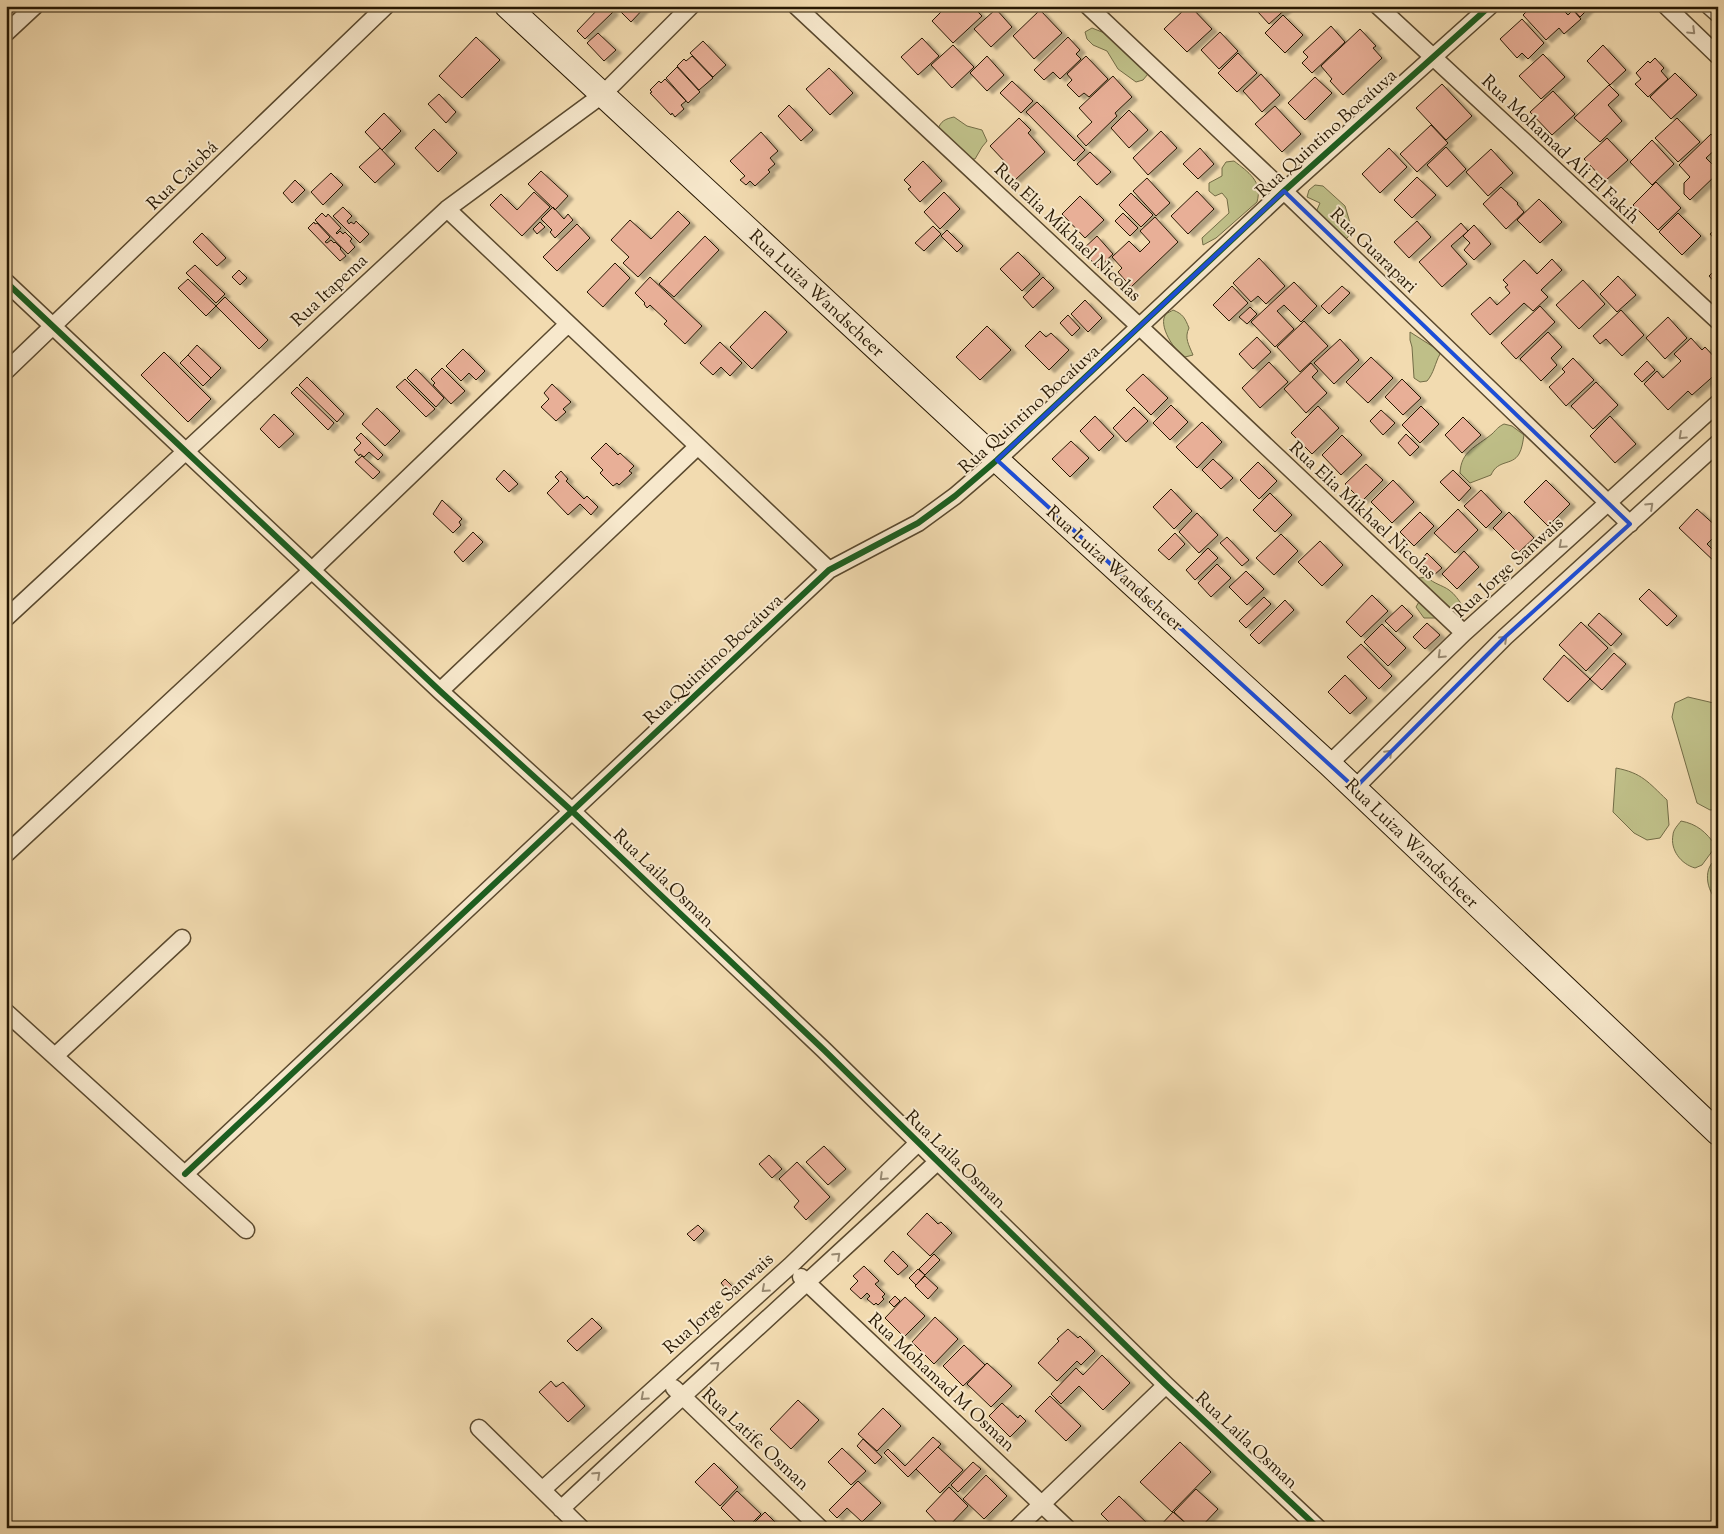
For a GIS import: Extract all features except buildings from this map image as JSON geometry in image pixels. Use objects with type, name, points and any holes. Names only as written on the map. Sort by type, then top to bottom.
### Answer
[{"type":"main road","name":"Rua Luiza Wandscheer","points":[[507,6],[1354,788],[1718,1133]]},
{"type":"street","points":[[6,33],[35,6]]},
{"type":"street","name":"Rua Caiobá","points":[[6,371],[386,6]]},
{"type":"street","name":"Rua Itapema","points":[[6,618],[447,209],[602,95],[691,6]]},
{"type":"street","name":"Rua Elia Mikhael Nicolas","points":[[796,6],[1464,633]]},
{"type":"street","name":"Rua Guarapari","points":[[1088,6],[1284,191],[1630,524]]},
{"type":"street","name":"Rua Mohamad Ali El Fakih","points":[[1378,6],[1718,321]]},
{"type":"street","name":"Rua Quintino Bocaíuva","points":[[185,1174],[830,570],[918,524],[955,496],[997,460],[1284,191],[1490,6]]},
{"type":"street","points":[[1666,6],[1718,56]]},
{"type":"street","points":[[1709,6],[1718,14]]},
{"type":"street","points":[[447,209],[697,447],[830,570]]},
{"type":"street","name":"Rua Laila Osman","points":[[6,282],[440,691],[573,812],[824,1050],[1166,1385],[1318,1528]]},
{"type":"street","points":[[6,854],[312,570],[568,324]]},
{"type":"street","name":"Rua Jorge Sanwais","points":[[1328,764],[1464,633],[1610,503],[1718,403]]},
{"type":"street","points":[[1354,788],[1506,637],[1718,443]]},
{"type":"street","points":[[440,691],[697,447]]},
{"type":"street","points":[[55,1056],[182,938]]},
{"type":"street","points":[[6,1012],[246,1230]]},
{"type":"street","name":"Rua Jorge Sanwais","points":[[542,1490],[790,1266],[918,1143]]},
{"type":"street","points":[[561,1509],[681,1396],[807,1284],[937,1162]]},
{"type":"street","name":"Rua Mohamad M Osman","points":[[790,1266],[1067,1528]]},
{"type":"street","name":"Rua Latife Osman","points":[[665,1378],[681,1396],[820,1528]]},
{"type":"street","points":[[1017,1528],[1166,1385]]},
{"type":"street","points":[[479,1428],[581,1528]]},
{"type":"highlighted area","points":[[1284,191],[1630,524],[1505,637],[1355,788],[997,460]]},
{"type":"green space","points":[[1092,28],[1112,36],[1146,67],[1148,74],[1143,80],[1136,82],[1118,69],[1107,51],[1093,45],[1087,39],[1085,32]]},
{"type":"green space","points":[[954,117],[967,126],[982,130],[987,141],[975,159],[967,159],[938,129],[944,121]]},
{"type":"green space","points":[[1234,161],[1249,173],[1256,183],[1258,188],[1257,202],[1216,238],[1203,245],[1202,238],[1229,213],[1227,199],[1222,193],[1215,196],[1209,191],[1209,183],[1222,176],[1222,168],[1226,162]]},
{"type":"green space","points":[[1315,185],[1323,186],[1345,206],[1351,226],[1351,234],[1346,239],[1317,218],[1317,210],[1320,203],[1307,197],[1309,190]]},
{"type":"green space","points":[[1173,310],[1185,319],[1188,325],[1187,338],[1193,355],[1185,357],[1168,338],[1164,319],[1166,314]]},
{"type":"green space","points":[[1410,332],[1435,348],[1440,354],[1427,381],[1420,382],[1414,378]]},
{"type":"green space","points":[[1504,424],[1512,426],[1524,435],[1519,454],[1513,460],[1497,467],[1491,475],[1470,483],[1460,473],[1463,459],[1470,450]]},
{"type":"green space","points":[[1427,577],[1451,592],[1463,606],[1453,618],[1424,618],[1416,607],[1420,600],[1419,578]]},
{"type":"green space","points":[[1688,697],[1718,704],[1718,809],[1710,810],[1697,803],[1672,717],[1675,703]]},
{"type":"green space","points":[[1616,768],[1639,776],[1667,800],[1669,825],[1660,838],[1647,840],[1634,833],[1613,812]]},
{"type":"green space","points":[[1681,821],[1701,829],[1716,846],[1702,865],[1695,868],[1681,860],[1673,846],[1673,833]]},
{"type":"green space","points":[[1718,858],[1718,902],[1711,891],[1707,879],[1710,867]]},
{"type":"cycle path","points":[[185,1174],[829,570],[918,523],[955,496],[997,460],[1284,191],[1490,6]]},
{"type":"cycle path","points":[[6,282],[440,691],[573,812],[824,1050],[1166,1385],[1318,1528]]}]
